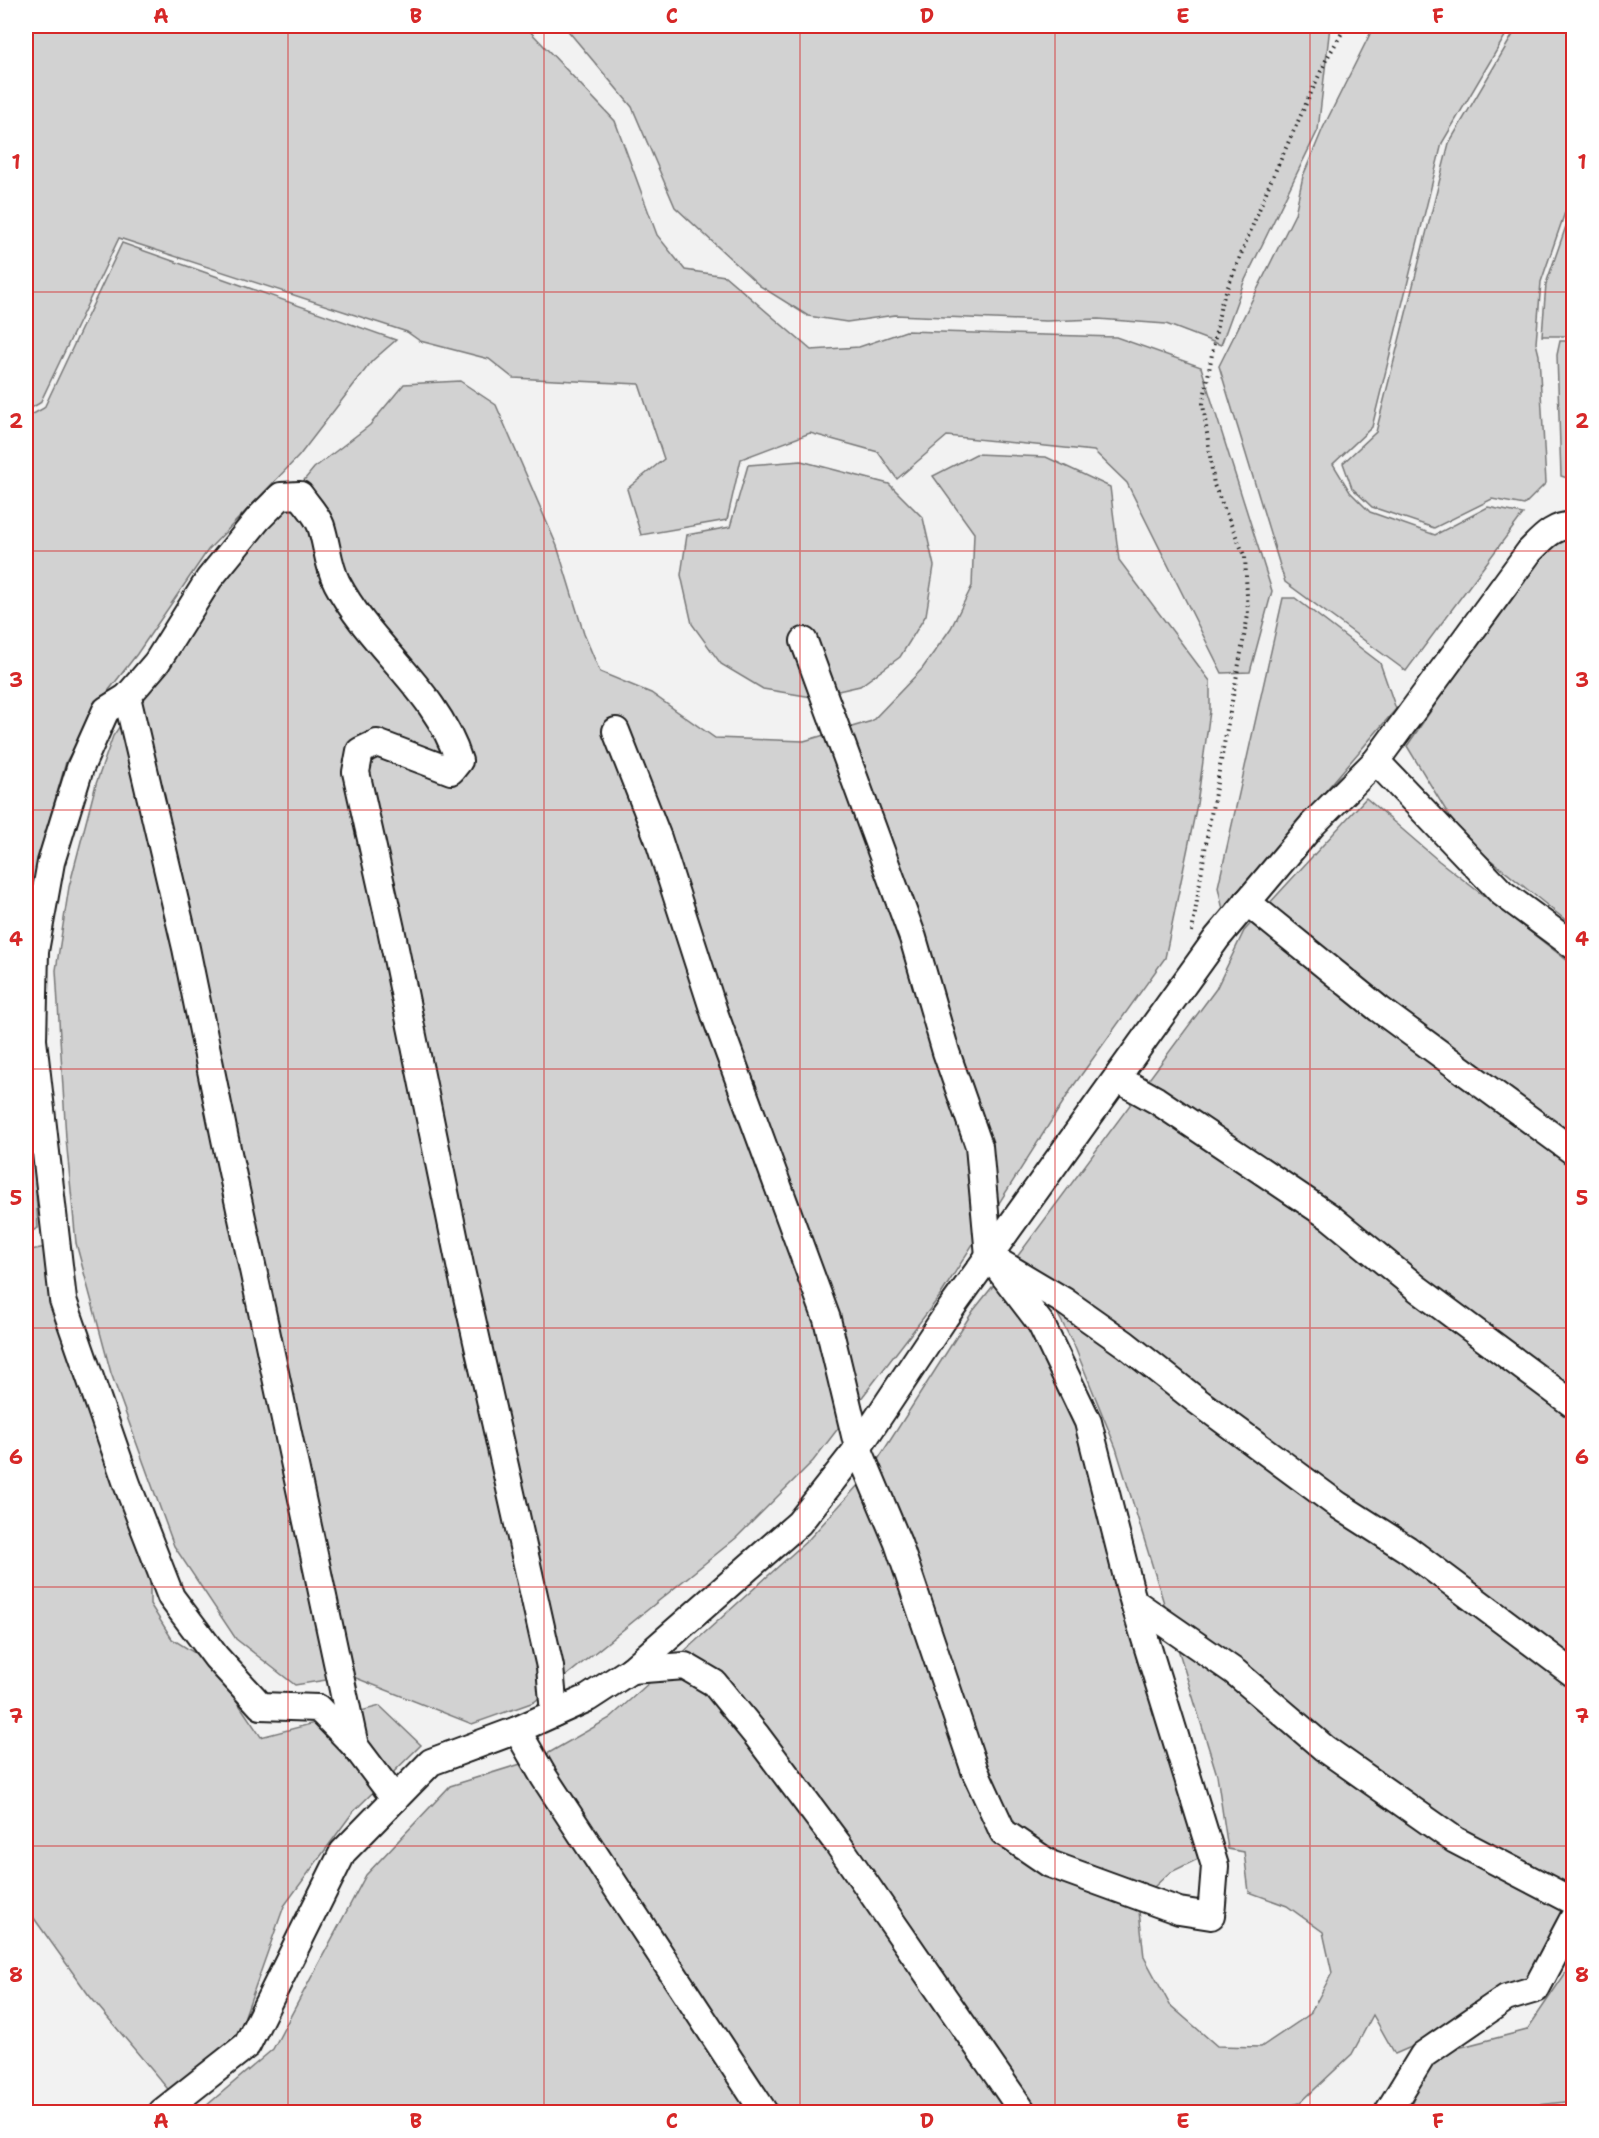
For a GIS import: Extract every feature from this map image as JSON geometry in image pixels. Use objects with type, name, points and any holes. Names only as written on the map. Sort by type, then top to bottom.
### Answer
[{"type":"street","points":[[395,1799],[355,1746],[318,1708],[261,1706],[216,1657],[171,1597],[127,1484],[63,1300],[36,1082],[33,1041],[35,951],[51,862],[80,768],[106,710],[128,697],[157,662],[209,579],[258,519],[281,496],[300,495],[320,524],[336,582],[364,625],[430,703],[452,739],[459,761],[451,771],[377,743],[360,751],[356,772],[391,929],[458,1258],[550,1667],[554,1713]]},
{"type":"street","points":[[162,2112],[247,2045],[343,1852],[431,1762],[517,1730],[588,1698],[631,1670],[799,1523],[858,1448],[989,1256],[1217,938],[1313,824],[1376,761],[1529,552],[1550,532],[1566,525],[1574,526]]},
{"type":"street","points":[[616,730],[658,838],[715,1015],[827,1319],[858,1448],[898,1543],[975,1771],[1003,1832],[1050,1864],[1179,1911],[1211,1916],[1215,1866],[1134,1602],[1088,1422],[1041,1324],[989,1256],[979,1146],[946,1052],[914,938],[804,642]]},
{"type":"street","points":[[128,697],[186,948],[355,1746]]},
{"type":"street","points":[[1376,761],[1502,893],[1574,946]]},
{"type":"street","points":[[1247,902],[1378,1009],[1574,1152]]},
{"type":"street","points":[[1118,1079],[1156,1100],[1330,1217],[1418,1288],[1574,1405]]},
{"type":"street","points":[[989,1256],[1064,1301],[1125,1344],[1205,1407],[1338,1505],[1407,1549],[1574,1674]]},
{"type":"street","points":[[1134,1602],[1235,1672],[1324,1748],[1455,1840],[1574,1902]]},
{"type":"street","points":[[631,1670],[686,1666],[714,1683],[838,1844],[1023,2112]]},
{"type":"street","points":[[517,1730],[544,1777],[764,2112]]},
{"type":"street","points":[[1388,2112],[1423,2055],[1506,1998],[1536,1989],[1574,1917]]},
{"type":"path","points":[[1191,938],[1208,831],[1248,615],[1245,557],[1214,484],[1203,404],[1221,304],[1269,185],[1326,60],[1346,26]]},
{"type":"shaded area","points":[[26,26],[525,26],[615,121],[657,235],[685,270],[725,276],[811,350],[859,347],[906,331],[1116,337],[1201,367],[1272,591],[1250,672],[1222,673],[1127,483],[1094,451],[947,436],[897,479],[878,452],[810,433],[741,459],[727,520],[641,535],[627,489],[664,459],[639,384],[513,378],[489,359],[420,341],[407,332],[119,238],[40,403],[26,411]]},
{"type":"shaded area","points":[[564,26],[1330,26],[1318,130],[1244,282],[1221,345],[1166,324],[1098,319],[1046,321],[895,315],[847,322],[808,316],[760,286],[675,207],[632,107]]},
{"type":"shaded area","points":[[1374,26],[1511,26],[1442,143],[1372,427],[1333,464],[1350,492],[1370,512],[1435,535],[1488,507],[1523,514],[1406,671],[1285,582],[1219,366],[1295,214],[1303,176],[1323,128]]},
{"type":"shaded area","points":[[1518,26],[1573,26],[1573,189],[1541,282],[1536,343],[1539,355],[1546,483],[1524,505],[1492,499],[1434,528],[1372,507],[1352,488],[1343,463],[1376,432],[1449,143]]},
{"type":"shaded area","points":[[1573,206],[1573,336],[1542,336],[1546,284]]},
{"type":"shaded area","points":[[122,243],[396,340],[372,361],[299,456],[208,550],[137,654],[99,703],[66,762],[38,859],[26,951],[26,418],[44,408]]},
{"type":"shaded area","points":[[1560,341],[1573,341],[1573,480],[1561,476],[1557,355]]},
{"type":"shaded area","points":[[460,381],[496,405],[557,546],[584,634],[600,672],[651,693],[715,738],[804,741],[872,721],[922,669],[951,628],[972,586],[974,533],[933,476],[976,454],[1046,457],[1110,487],[1119,560],[1210,681],[1210,711],[1197,804],[1165,958],[1074,1085],[940,1296],[813,1461],[736,1538],[534,1702],[472,1724],[351,1676],[295,1685],[236,1639],[174,1546],[111,1373],[76,1243],[66,1138],[56,970],[69,887],[96,784],[113,736],[210,595],[314,468],[370,425],[404,384]]},
{"type":"shaded area","points":[[801,461],[889,484],[923,518],[934,566],[926,615],[900,657],[860,686],[812,697],[763,689],[721,664],[692,624],[681,575],[687,535],[730,527],[748,465]]},
{"type":"shaded area","points":[[1573,534],[1573,926],[1462,837],[1407,746],[1542,547]]},
{"type":"shaded area","points":[[1283,598],[1295,598],[1380,663],[1396,709],[1223,910],[1218,887]]},
{"type":"shaded area","points":[[1366,798],[1439,861],[1573,965],[1573,1899],[1562,1911],[1515,2002],[1395,2054],[1373,2015],[1352,2054],[1300,2103],[1261,2112],[199,2112],[273,2049],[366,1875],[450,1786],[540,1758],[610,1718],[809,1539],[870,1472],[973,1311],[1001,1276],[1035,1291],[1208,1854],[1169,1873],[1138,1902],[1144,1957],[1170,2005],[1217,2046],[1261,2047],[1310,2014],[1332,1973],[1323,1932],[1287,1906],[1249,1892],[1244,1852],[1228,1849],[1217,1775],[1116,1448],[1074,1345],[1045,1290],[1011,1265],[1216,989],[1244,931]]},
{"type":"shaded area","points":[[26,1018],[38,1228],[26,1234]]},
{"type":"shaded area","points":[[60,1244],[100,1435],[150,1556],[150,1604],[172,1639],[211,1663],[261,1737],[380,1706],[421,1745],[353,1812],[284,1906],[236,2041],[172,2094],[88,1994],[26,1907],[26,1251]]},
{"type":"shaded area","points":[[1573,1962],[1573,2101],[1477,2112],[1408,2112],[1431,2055],[1527,2030]]},
{"type":"shaded area","points":[[1573,2108],[1573,2112],[1505,2112]]}]
